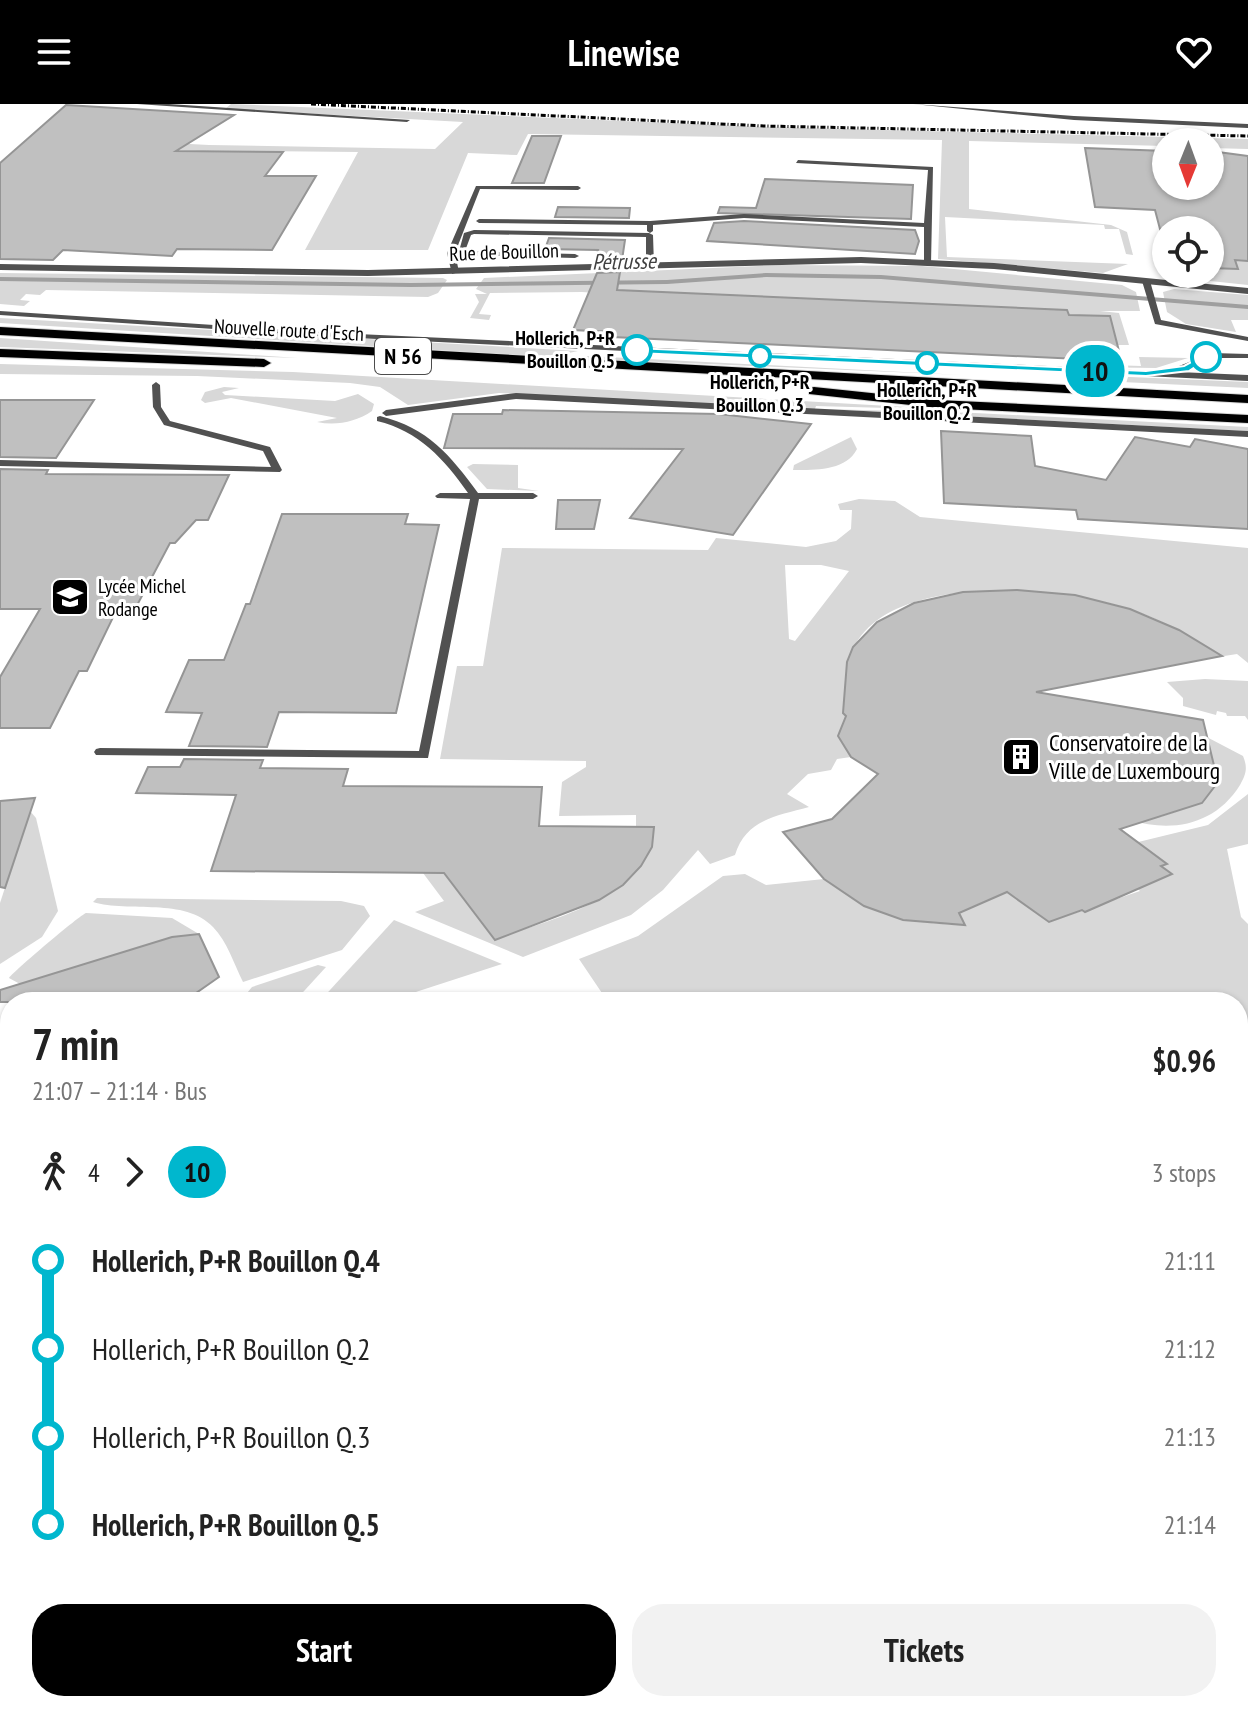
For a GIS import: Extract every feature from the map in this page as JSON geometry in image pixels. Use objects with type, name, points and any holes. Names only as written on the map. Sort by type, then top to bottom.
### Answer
[{"type":"highway","name":"Nouvelle route d'Esch","points":[[0,331],[1248,399]]},
{"type":"highway","name":"Nouvelle route d'Esch","points":[[1,353],[1248,410]]},
{"type":"highway","name":"N 56","points":[[807,376],[946,376],[1248,391]]},
{"type":"highway","points":[[797,389],[938,404],[1248,419]]},
{"type":"street","points":[[916,104],[1074,118],[1248,126]]},
{"type":"street","name":"Rue de Bouillon","points":[[0,267],[455,272],[789,260],[928,262],[1248,291]]},
{"type":"lane","points":[[140,104],[407,120]]},
{"type":"lane","points":[[798,162],[931,168],[928,262]]},
{"type":"lane","points":[[455,272],[451,253],[478,187],[578,188]]},
{"type":"lane","points":[[479,221],[650,223],[744,216],[927,225]]},
{"type":"lane","points":[[650,223],[650,265]]},
{"type":"lane","points":[[575,256],[461,253],[468,233],[474,232],[649,235]]},
{"type":"lane","points":[[1146,281],[1158,322],[1248,339]]},
{"type":"lane","points":[[0,313],[321,335],[1248,378]]},
{"type":"lane","points":[[1200,330],[1205,340]]},
{"type":"lane","points":[[1146,373],[1171,372],[1201,362],[1211,352],[1248,356]]},
{"type":"lane","points":[[1201,362],[1206,369],[1230,377]]},
{"type":"lane","points":[[0,463],[277,470],[267,449],[167,423],[157,407],[156,385]]},
{"type":"lane","points":[[100,752],[424,755],[475,496],[450,460],[411,428],[383,416],[516,396],[1248,436]]},
{"type":"lane","points":[[1105,438],[1112,427]]},
{"type":"lane","points":[[440,496],[533,496]]},
{"type":"shaded area","points":[[231,104],[763,127],[1152,137],[1152,146],[969,141],[969,209],[1111,225],[1127,232],[1133,255],[1126,254],[1119,229],[1105,229],[1104,225],[945,217],[947,257],[1128,264],[1103,273],[938,259],[942,140],[528,134],[517,155],[468,153],[428,250],[305,250],[358,152],[16,149],[38,136],[209,145],[435,149],[463,122],[225,109]]},
{"type":"shaded area","points":[[1224,138],[1248,139],[1248,149],[1224,148]]},
{"type":"shaded area","points":[[1235,260],[1248,261],[1248,285],[1224,282],[1224,269],[1237,269]]},
{"type":"shaded area","points":[[780,265],[922,266],[1122,285],[1136,292],[1140,311],[1100,311],[1119,313],[1129,345],[1115,345],[1109,316],[1069,315],[1067,310],[630,291],[627,295],[490,293],[479,314],[491,315],[489,320],[470,318],[479,302],[475,294],[487,294],[476,289],[484,278]]},
{"type":"shaded area","points":[[0,273],[447,280],[438,293],[428,297],[46,290],[40,295],[26,294],[20,300],[30,301],[24,306],[0,304]]},
{"type":"shaded area","points":[[1174,289],[1248,295],[1248,320],[1231,320],[1236,332],[1186,324],[1167,312],[1163,292]]},
{"type":"shaded area","points":[[0,318],[578,351],[550,357],[0,323]]},
{"type":"shaded area","points":[[0,338],[298,358],[0,347]]},
{"type":"shaded area","points":[[588,356],[962,375],[569,358]]},
{"type":"shaded area","points":[[1139,357],[1188,358],[1156,368],[1080,367],[1079,364],[1141,366]]},
{"type":"shaded area","points":[[0,364],[293,372],[959,410],[816,406],[815,409],[499,393],[408,405],[380,387],[350,383],[197,376],[0,374]]},
{"type":"shaded area","points":[[1083,375],[1248,382],[1248,388],[1101,381]]},
{"type":"shaded area","points":[[224,387],[239,388],[222,392],[225,395],[335,401],[358,394],[374,404],[372,411],[359,418],[331,424],[317,422],[337,418],[231,398],[205,403],[201,400],[205,392]]},
{"type":"shaded area","points":[[825,409],[1248,427],[1248,431]]},
{"type":"shaded area","points":[[851,437],[857,449],[845,462],[829,468],[793,470],[794,465]]},
{"type":"shaded area","points":[[473,464],[518,465],[518,488],[539,491],[487,489],[467,467]]},
{"type":"shaded area","points":[[859,499],[895,501],[920,517],[1248,548],[1248,663],[1237,654],[1218,657],[1152,617],[1095,600],[1009,591],[962,593],[919,601],[883,616],[857,641],[846,677],[870,701],[843,712],[846,716],[838,736],[851,757],[837,759],[831,770],[808,774],[787,794],[809,807],[755,826],[740,843],[735,855],[710,864],[698,850],[663,890],[631,915],[523,957],[415,912],[444,901],[423,873],[444,873],[495,939],[569,914],[615,889],[634,872],[647,852],[654,827],[636,826],[636,815],[559,816],[562,782],[586,767],[586,761],[440,759],[457,666],[483,666],[502,548],[708,550],[716,538],[806,547],[836,541],[851,529],[852,510],[840,510],[838,504]],"holes":[[[785,565],[821,565],[849,571],[795,641],[789,639]]]},
{"type":"shaded area","points":[[1205,679],[1248,681],[1248,720],[1245,716],[1227,716],[1217,711],[1216,715],[1183,706],[1183,698],[1167,682]]},
{"type":"shaded area","points":[[1201,734],[1243,756],[1245,774],[1230,799],[1205,817],[1177,825],[1161,826],[1130,820],[1132,816],[1160,817],[1202,803],[1218,782],[1212,756],[1193,758]]},
{"type":"shaded area","points":[[1248,794],[1248,844],[1227,849],[1241,917],[1248,924],[1248,992],[601,992],[579,959],[638,936],[723,876],[745,874],[766,885],[824,879],[890,914],[924,922],[964,925],[939,871],[1010,885],[1028,907],[1049,922],[1140,891],[1137,888],[1171,874],[1161,866],[1166,863],[1152,853],[1126,845],[1208,825]]},
{"type":"shaded area","points":[[30,811],[36,818],[58,911],[42,937],[0,964],[0,903]]},
{"type":"shaded area","points":[[97,898],[341,901],[364,906],[370,916],[342,950],[243,982],[222,939],[201,918],[172,909],[93,902]]},
{"type":"shaded area","points":[[86,913],[172,918],[199,934],[172,937],[20,984],[9,978]]},
{"type":"shaded area","points":[[394,920],[502,964],[416,992],[328,992]]},
{"type":"shaded area","points":[[318,965],[326,967],[303,992],[248,992],[252,987]]},
{"type":"building","points":[[66,105],[234,115],[176,151],[283,152],[265,176],[316,176],[272,250],[177,249],[172,256],[63,250],[53,260],[0,259],[0,163]]},
{"type":"building","points":[[532,136],[561,136],[544,183],[512,183]]},
{"type":"building","points":[[1085,148],[1152,150],[1152,200],[1224,200],[1224,153],[1248,156],[1248,261],[1235,260],[1238,269],[1224,268],[1224,216],[1157,216],[1155,210],[1095,207]]},
{"type":"building","points":[[765,179],[913,185],[911,219],[718,213],[720,207],[756,208]]},
{"type":"building","points":[[558,207],[630,208],[629,218],[555,217]]},
{"type":"building","points":[[744,221],[915,230],[919,241],[915,254],[707,241],[714,223]]},
{"type":"building","points":[[549,238],[625,240],[622,260],[602,261],[605,254],[597,254],[598,250],[545,249]]},
{"type":"building","points":[[620,272],[617,290],[1067,310],[1069,315],[1110,316],[1120,355],[1079,354],[1078,359],[613,337],[614,332],[573,330],[597,273]]},
{"type":"building","points":[[0,400],[94,400],[56,458],[0,457]]},
{"type":"building","points":[[503,410],[719,414],[811,424],[733,535],[630,518],[683,449],[444,448],[453,414],[502,414]]},
{"type":"building","points":[[941,431],[1031,436],[1035,466],[1106,480],[1135,437],[1190,447],[1195,439],[1248,449],[1248,529],[1078,519],[1076,510],[944,503]]},
{"type":"building","name":"Lycée Michel Rodange","points":[[0,469],[48,470],[46,474],[229,475],[208,520],[196,520],[175,543],[170,543],[134,611],[117,609],[87,671],[79,671],[50,728],[0,728],[0,677],[40,609],[0,609]]},
{"type":"building","points":[[558,500],[600,500],[594,529],[556,529]]},
{"type":"building","points":[[282,514],[408,514],[405,524],[439,525],[396,713],[279,712],[267,747],[189,746],[202,713],[166,712],[189,660],[224,660],[246,604],[250,604]]},
{"type":"building","name":"Conservatoire de la Ville de Luxembourg","points":[[1017,590],[1075,595],[1130,609],[1179,630],[1222,656],[1036,692],[1203,720],[1218,782],[1202,803],[1120,829],[1167,864],[1161,866],[1172,874],[1085,912],[1082,910],[1049,922],[1007,892],[959,913],[965,925],[903,920],[864,906],[824,879],[783,832],[832,819],[878,774],[851,757],[838,736],[846,716],[843,713],[847,662],[853,647],[877,622],[914,603],[963,592]]},
{"type":"building","points":[[184,759],[263,760],[260,768],[348,769],[343,786],[542,787],[539,826],[654,827],[652,847],[641,866],[623,885],[599,900],[495,940],[444,873],[211,871],[236,795],[136,793],[148,767],[180,767]]},
{"type":"building","points":[[35,798],[5,888],[0,887],[0,801]]},
{"type":"building","points":[[199,934],[219,977],[197,992],[0,992],[0,990],[172,937]]},
{"type":"waterway","name":"Pétrusse","points":[[0,279],[411,285],[667,282],[766,275],[881,277],[1248,307]]},
{"type":"railway","points":[[311,104],[764,126],[1248,136]]},
{"type":"bus line","name":"10","points":[[637,350],[1146,373],[1186,369],[1206,357]]},
{"type":"place","name":"Hollerich, P+R Bouillon Q.5","points":[[637,350]]},
{"type":"place","name":"Hollerich, P+R Bouillon Q.3","points":[[760,356]]},
{"type":"place","name":"Hollerich, P+R Bouillon Q.2","points":[[927,363]]},
{"type":"place","name":"Lycée Michel Rodange","points":[[70,597]]},
{"type":"place","name":"Conservatoire de la Ville de Luxembourg","points":[[1021,757]]}]
